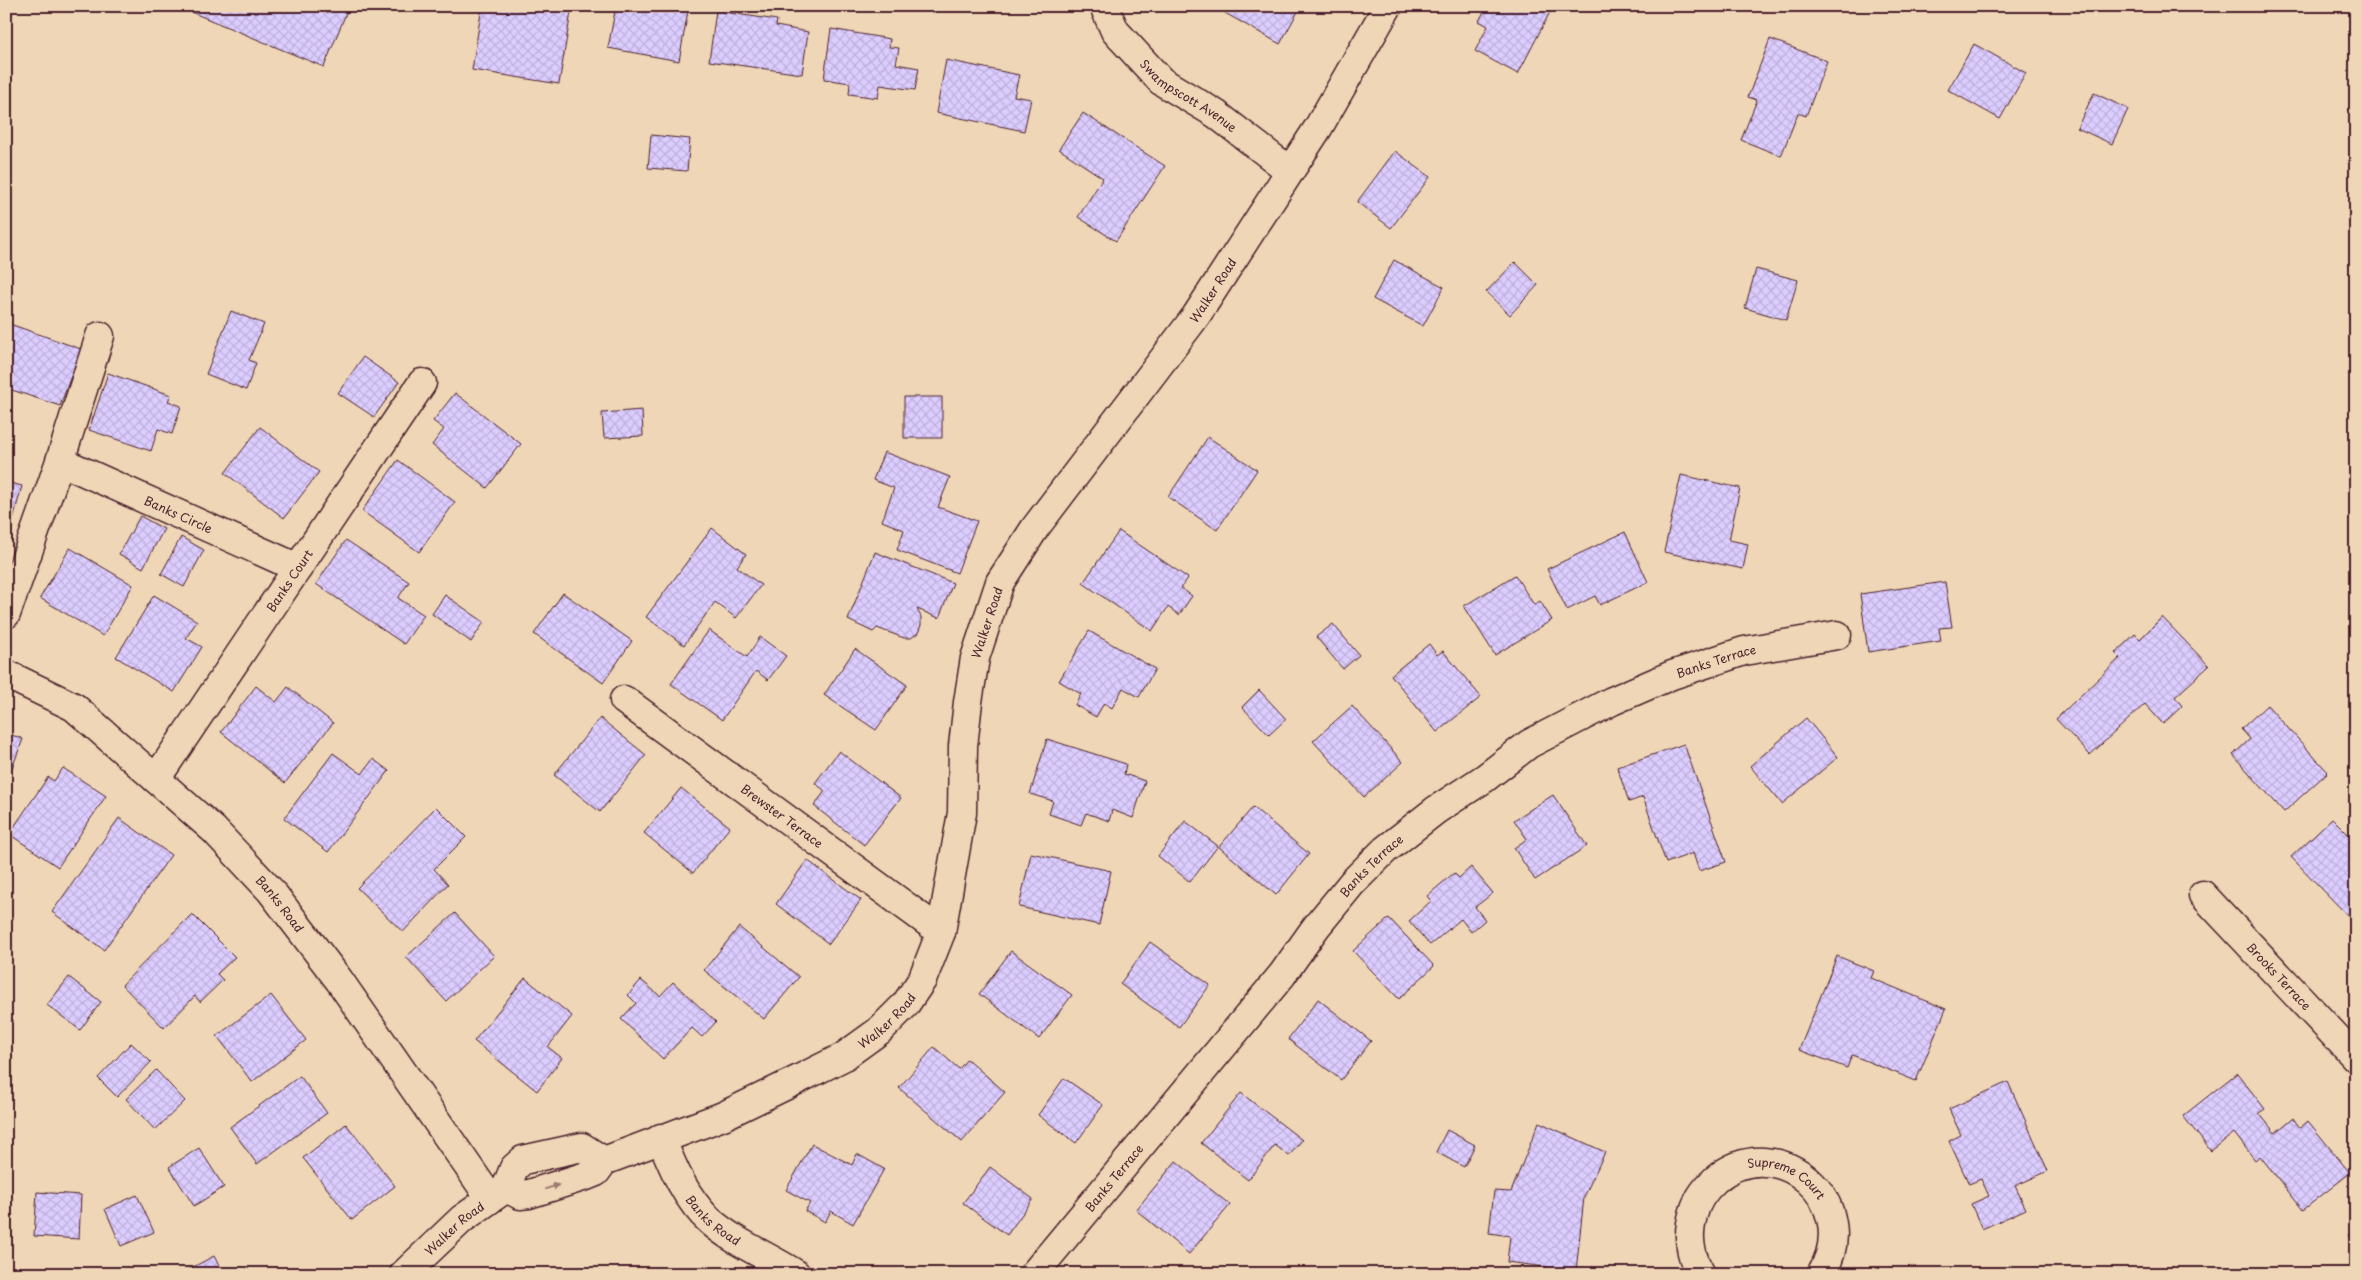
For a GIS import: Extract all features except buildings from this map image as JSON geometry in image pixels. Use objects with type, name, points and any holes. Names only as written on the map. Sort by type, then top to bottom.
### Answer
[{"type":"street","name":"Swampscott Avenue","points":[[1104,6],[1115,31],[1161,81],[1216,114],[1290,171]]},
{"type":"street","name":"Walker Road","points":[[404,1274],[462,1219],[498,1193],[529,1194],[586,1176],[596,1172],[604,1160],[724,1116],[842,1057],[880,1031],[905,1005],[922,980],[941,932],[962,813],[963,746],[975,658],[1000,582],[1035,528],[1061,497],[1196,316],[1318,128],[1388,6]]},
{"type":"street","points":[[6,614],[60,461],[100,336]]},
{"type":"street","name":"Banks Court","points":[[156,779],[422,383]]},
{"type":"street","name":"Banks Circle","points":[[60,461],[298,568]]},
{"type":"street","name":"Banks Terrace","points":[[1034,1274],[1282,975],[1352,883],[1385,850],[1436,810],[1485,778],[1529,744],[1612,701],[1672,676],[1744,651],[1837,635]]},
{"type":"street","name":"Banks Road","points":[[6,674],[74,707],[214,830],[271,891],[498,1193]]},
{"type":"street","name":"Brewster Terrace","points":[[624,700],[941,932]]},
{"type":"street","name":"Brooks Terrace","points":[[2203,895],[2356,1058]]},
{"type":"street","name":"Banks Road","points":[[661,1138],[678,1180],[710,1221],[796,1274]]},
{"type":"street","name":"Supreme Court","points":[[1701,1274],[1693,1256],[1690,1241],[1690,1226],[1694,1210],[1710,1184],[1722,1174],[1751,1163],[1782,1165],[1796,1171],[1819,1191],[1832,1220],[1834,1235],[1832,1250],[1821,1274]]}]
